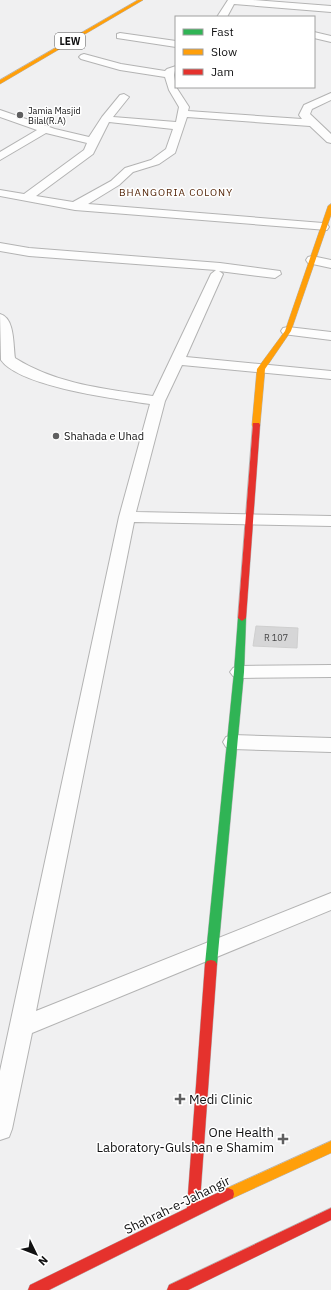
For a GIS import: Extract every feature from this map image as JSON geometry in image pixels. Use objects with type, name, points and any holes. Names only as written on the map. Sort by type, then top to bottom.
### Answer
[{"type":"main road","name":"LEW","points":[[0,82],[141,0]]},
{"type":"main road","points":[[193,1210],[212,950],[239,672],[248,518],[261,369],[288,331],[331,206]]},
{"type":"main road","name":"Shahrah-e-Jahangir","points":[[35,1290],[193,1210],[331,1147]]},
{"type":"main road","points":[[174,1290],[331,1214]]},
{"type":"street","points":[[223,16],[232,0],[331,9]]},
{"type":"street","points":[[315,35],[331,39]]},
{"type":"street","points":[[120,36],[175,44]]},
{"type":"street","points":[[75,206],[115,183],[129,170],[155,162],[171,151],[180,126],[184,107],[176,94],[172,72],[120,67],[84,57]]},
{"type":"street","points":[[331,96],[308,108],[304,115],[331,138]]},
{"type":"street","points":[[26,198],[89,152],[92,141],[106,119],[124,97]]},
{"type":"street","points":[[0,113],[45,129],[92,141]]},
{"type":"street","points":[[182,114],[313,123]]},
{"type":"street","points":[[106,119],[180,126]]},
{"type":"street","points":[[0,157],[45,129]]},
{"type":"street","points":[[0,193],[75,206],[323,227]]},
{"type":"street","points":[[0,247],[29,252],[220,267],[275,274],[217,274],[43,260],[0,254]]},
{"type":"street","points":[[312,260],[331,264]]},
{"type":"street","points":[[0,1129],[22,1027],[79,739],[127,517],[158,401],[217,274]]},
{"type":"street","points":[[0,318],[3,321],[8,360],[20,369],[78,389],[158,401]]},
{"type":"street","points":[[288,331],[331,336]]},
{"type":"street","points":[[177,360],[261,369],[315,372],[331,375]]},
{"type":"street","points":[[127,517],[248,518],[331,521]]},
{"type":"street","points":[[239,672],[331,671]]},
{"type":"street","points":[[233,742],[331,745]]},
{"type":"street","points":[[22,1027],[331,901]]},
{"type":"building","points":[[256,626],[298,628],[297,648],[253,646]]},
{"type":"traffic: fast","points":[[211,964],[239,672],[242,618]]},
{"type":"traffic: slow","points":[[0,82],[141,0]]},
{"type":"traffic: slow","points":[[256,425],[261,369],[288,331],[331,206]]},
{"type":"traffic: slow","points":[[228,1194],[331,1147]]},
{"type":"traffic: jam","points":[[242,618],[256,425]]},
{"type":"traffic: jam","points":[[193,1210],[211,964]]},
{"type":"traffic: jam","points":[[35,1290],[228,1194]]},
{"type":"traffic: jam","points":[[174,1290],[331,1214]]},
{"type":"place","name":"Jamia Masjid Bilal(R.A)","points":[[20,115]]},
{"type":"place","name":"Shahada e Uhad","points":[[56,436]]},
{"type":"place","name":"Medi Clinic","points":[[180,1099]]},
{"type":"place","name":"One Health Laboratory-Gulshan e Shamim","points":[[283,1139]]},
{"type":"district","name":"BHANGORIA COLONY","points":[[176,192]]}]
